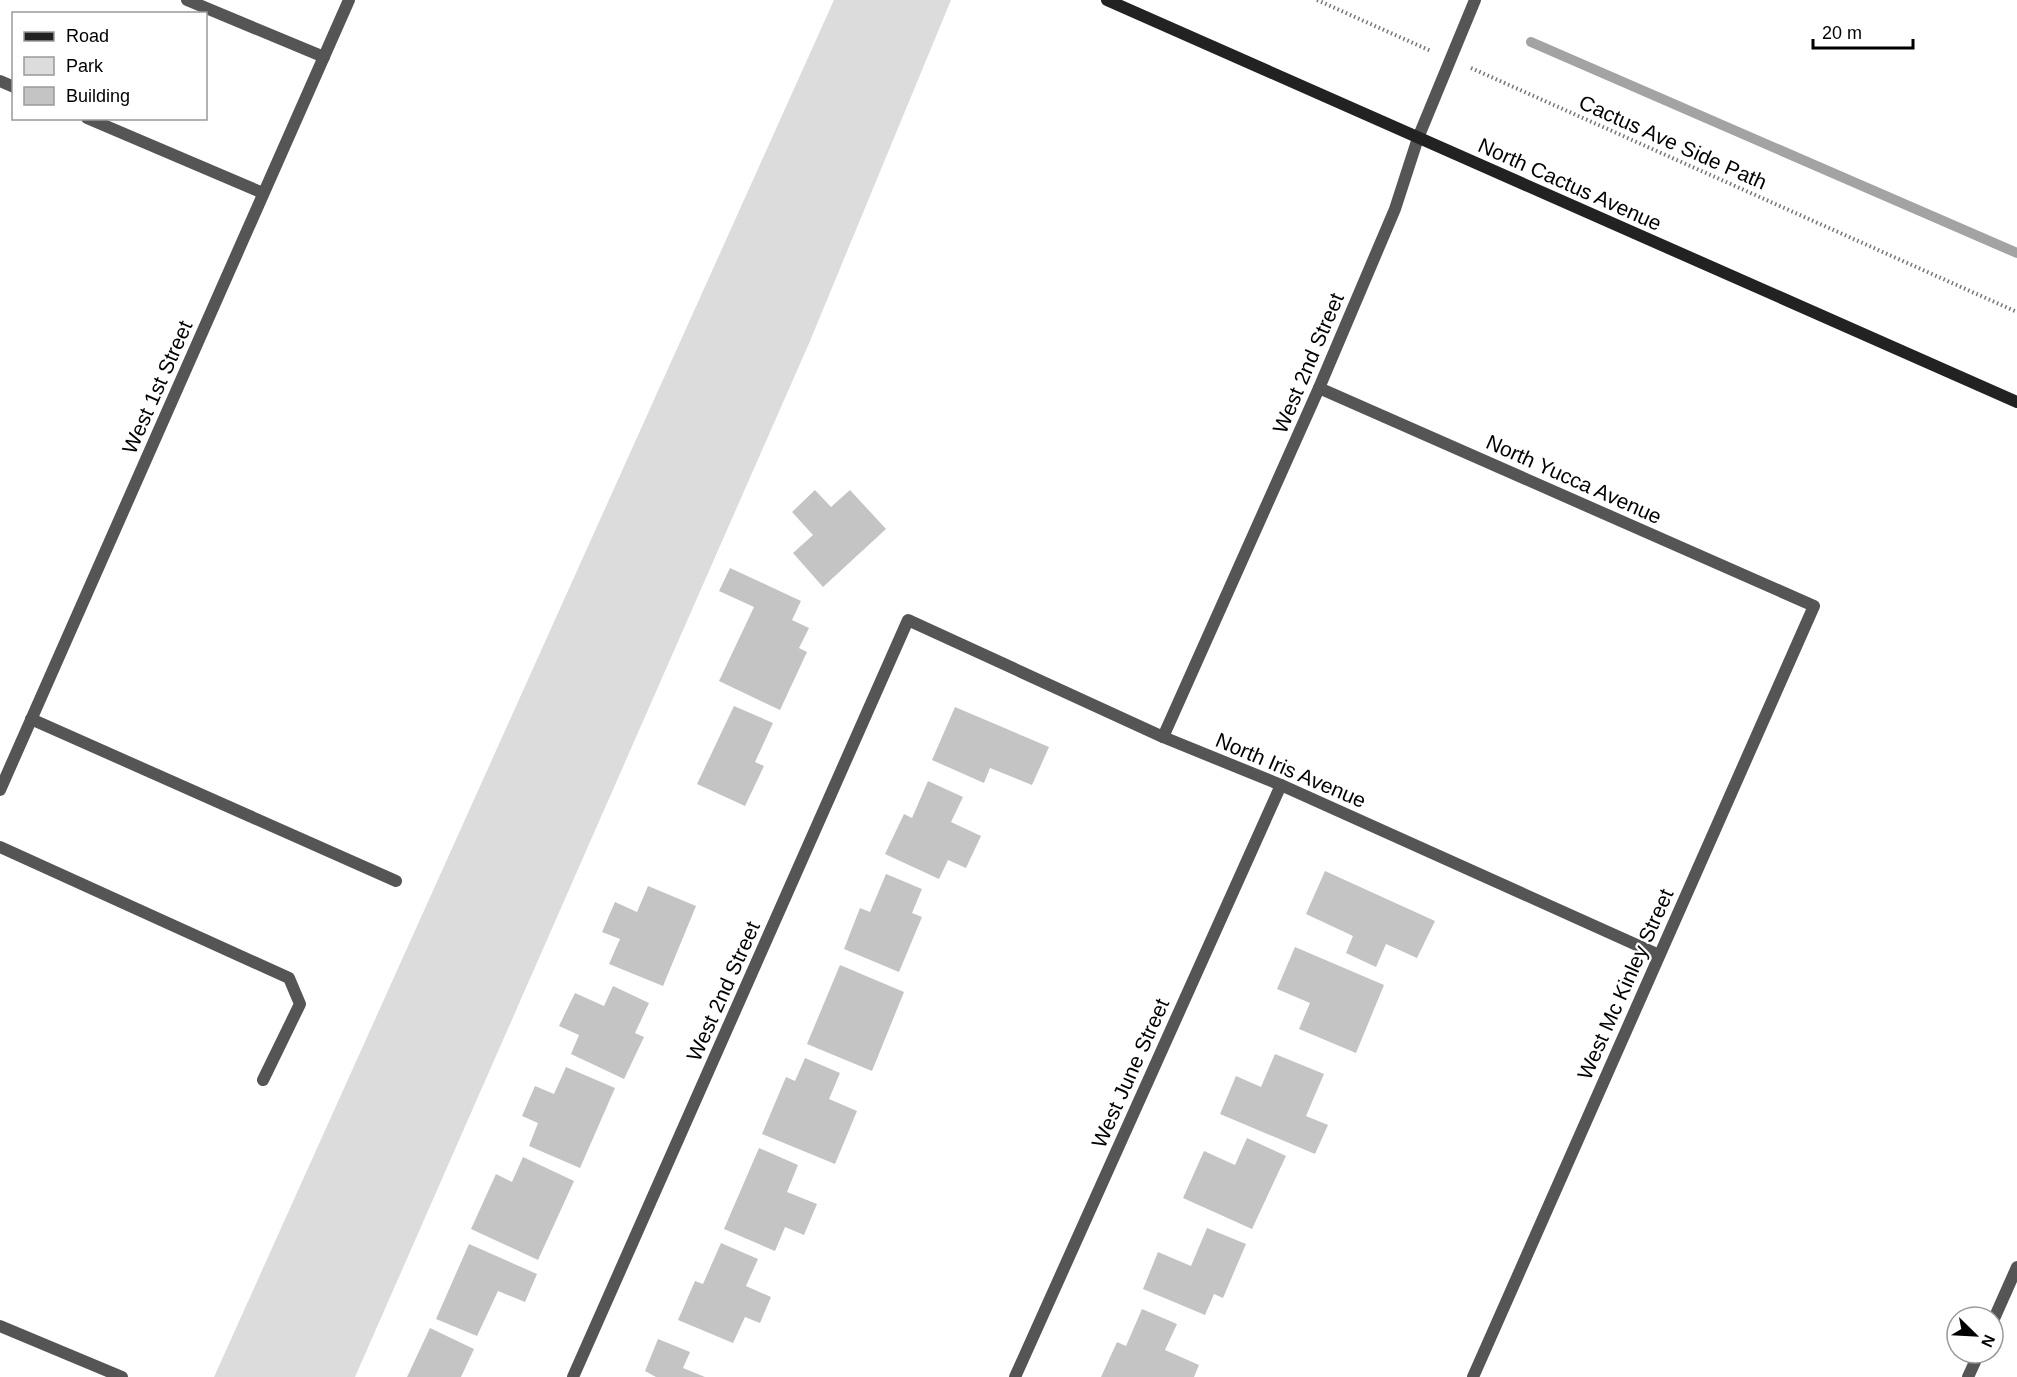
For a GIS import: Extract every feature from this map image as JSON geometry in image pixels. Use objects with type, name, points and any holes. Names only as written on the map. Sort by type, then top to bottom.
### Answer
[{"type":"main road","name":"North Cactus Avenue","points":[[1107,0],[2017,402]]},
{"type":"street","points":[[187,0],[324,57]]},
{"type":"street","name":"West 1st Street","points":[[0,790],[349,0]]},
{"type":"street","name":"West 2nd Street","points":[[1163,737],[1319,388],[1395,209],[1418,138],[1475,0]]},
{"type":"street","points":[[92,120],[264,193]]},
{"type":"street","name":"North Yucca Avenue","points":[[1319,388],[1814,606]]},
{"type":"street","name":"West Mc Kinley Street","points":[[1473,1377],[1814,606]]},
{"type":"street","name":"West 2nd Street","points":[[573,1377],[908,620]]},
{"type":"street","name":"North Iris Avenue","points":[[908,620],[1163,737],[1281,785],[1659,955]]},
{"type":"street","points":[[31,718],[396,881]]},
{"type":"street","name":"West June Street","points":[[1015,1377],[1281,785]]},
{"type":"street","points":[[0,847],[289,978],[300,1004],[263,1080]]},
{"type":"street","points":[[2000,1305],[2017,1267]]},
{"type":"street","points":[[0,1326],[122,1377]]},
{"type":"path","name":"Cactus Ave Side Path","points":[[1317,0],[2017,312]]},
{"type":"green space","points":[[834,0],[951,0],[810,341],[355,1377],[214,1377]]},
{"type":"building","points":[[815,490],[831,507],[850,490],[886,529],[823,587],[793,553],[813,535],[792,512]]},
{"type":"building","points":[[730,568],[801,601],[792,620],[809,628],[799,648],[807,652],[780,710],[719,681],[754,607],[719,591]]},
{"type":"building","points":[[734,706],[773,723],[755,762],[764,766],[745,806],[697,784]]},
{"type":"building","points":[[955,707],[1049,747],[1032,785],[990,768],[984,783],[932,760]]},
{"type":"building","points":[[928,781],[963,797],[951,822],[981,836],[966,868],[948,860],[939,879],[885,854],[904,814],[912,818]]},
{"type":"building","points":[[1325,871],[1435,921],[1417,958],[1386,944],[1376,967],[1346,953],[1353,936],[1306,914]]},
{"type":"building","points":[[886,874],[922,889],[912,913],[922,917],[899,972],[844,949],[860,908],[870,912]]},
{"type":"building","points":[[648,886],[696,906],[663,986],[609,964],[620,939],[602,932],[615,902],[637,912]]},
{"type":"building","points":[[1295,947],[1384,985],[1356,1053],[1299,1029],[1310,1003],[1277,989]]},
{"type":"building","points":[[840,965],[904,992],[872,1071],[807,1044]]},
{"type":"building","points":[[613,986],[649,1003],[635,1033],[644,1037],[624,1079],[571,1054],[579,1035],[559,1026],[575,993],[604,1006]]},
{"type":"building","points":[[1275,1054],[1324,1074],[1306,1116],[1328,1125],[1315,1154],[1220,1114],[1236,1076],[1261,1087]]},
{"type":"building","points":[[805,1058],[840,1073],[829,1099],[857,1111],[835,1164],[762,1134],[786,1077],[795,1081]]},
{"type":"building","points":[[566,1067],[615,1088],[580,1168],[529,1146],[538,1123],[522,1116],[535,1086],[554,1094]]},
{"type":"building","points":[[1247,1138],[1286,1156],[1252,1229],[1183,1198],[1204,1151],[1235,1165]]},
{"type":"building","points":[[759,1148],[798,1165],[787,1192],[817,1204],[804,1235],[785,1227],[775,1251],[724,1229]]},
{"type":"building","points":[[523,1157],[574,1181],[538,1260],[471,1229],[496,1174],[512,1182]]},
{"type":"building","points":[[1207,1228],[1246,1244],[1223,1298],[1214,1294],[1205,1315],[1143,1289],[1158,1252],[1191,1266]]},
{"type":"building","points":[[721,1243],[758,1259],[746,1286],[771,1297],[760,1323],[745,1317],[733,1343],[678,1320],[695,1281],[703,1284]]},
{"type":"building","points":[[469,1244],[537,1274],[525,1302],[498,1291],[477,1336],[436,1319]]},
{"type":"building","points":[[1142,1309],[1177,1324],[1165,1350],[1199,1365],[1194,1377],[1101,1377],[1117,1342],[1126,1346]]},
{"type":"building","points":[[430,1328],[474,1349],[461,1377],[407,1377]]},
{"type":"building","points":[[658,1339],[690,1352],[683,1368],[705,1377],[656,1377],[645,1371]]},
{"type":"waterway","points":[[1531,42],[2017,253]]}]
